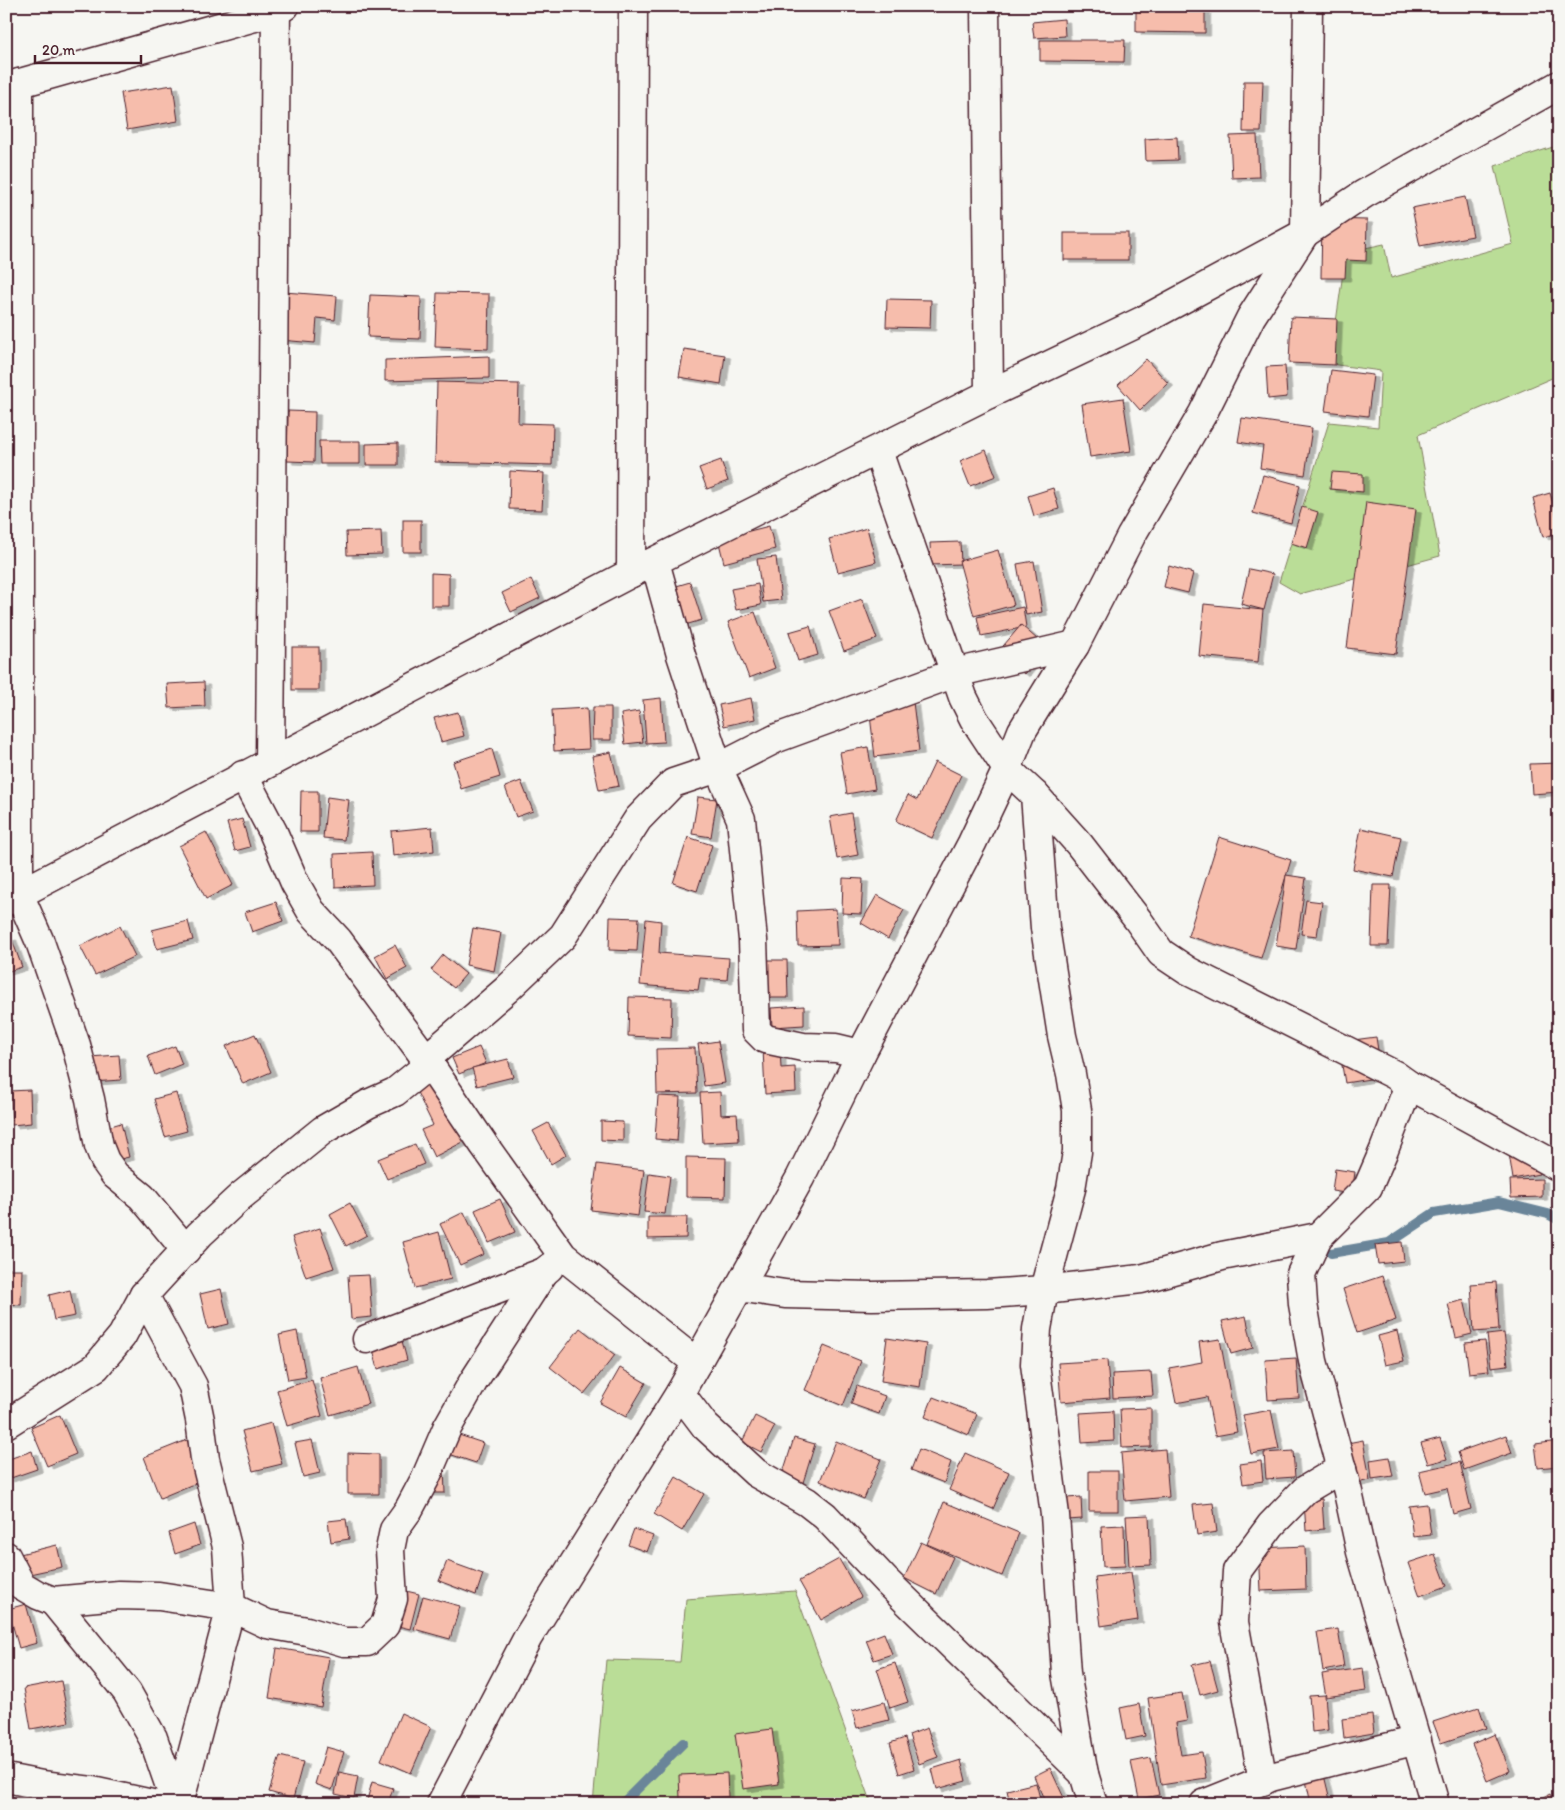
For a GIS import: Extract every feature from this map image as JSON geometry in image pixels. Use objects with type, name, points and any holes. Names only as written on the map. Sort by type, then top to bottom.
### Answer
[{"type":"street","points":[[633,6],[643,568],[681,656],[718,768],[740,819],[753,940],[756,1030],[766,1039],[803,1047],[836,1048],[861,1054]]},
{"type":"street","points":[[985,6],[989,394]]},
{"type":"street","points":[[441,1804],[528,1637],[680,1394],[800,1178],[861,1054],[972,843],[1007,770],[1022,731],[1075,645],[1131,536],[1203,413],[1251,317],[1305,233],[1308,6]]},
{"type":"street","points":[[186,1250],[142,1197],[115,1175],[105,1161],[99,1146],[76,1045],[40,942],[13,898],[12,85],[279,8],[270,762]]},
{"type":"street","points":[[13,898],[243,775],[643,568],[989,394],[1142,321],[1305,233],[1364,194],[1559,85]]},
{"type":"street","points":[[878,451],[963,697],[974,719],[1007,770],[1035,796],[1080,844],[1161,953],[1188,971],[1395,1075],[1409,1086],[1559,1167]]},
{"type":"street","points":[[6,1424],[96,1367],[122,1336],[144,1295],[241,1196],[287,1157],[323,1130],[368,1104],[395,1092],[420,1071],[426,1059],[506,990],[563,936],[638,819],[673,783],[718,768],[777,738],[955,673],[1075,645]]},
{"type":"street","points":[[243,775],[273,832],[295,883],[311,911],[338,940],[426,1059],[484,1145],[554,1264],[697,1363]]},
{"type":"street","points":[[1035,796],[1045,928],[1062,1036],[1077,1110],[1077,1152],[1071,1189],[1044,1290],[1037,1328],[1035,1364],[1055,1515],[1066,1673],[1084,1774],[1093,1804]]},
{"type":"street","points":[[1409,1086],[1368,1187],[1318,1237],[1301,1274],[1303,1304],[1313,1360],[1342,1468],[1361,1552],[1435,1804]]},
{"type":"street","points":[[739,1286],[785,1294],[872,1296],[987,1294],[1044,1290],[1142,1279],[1222,1256],[1318,1237]]},
{"type":"street","points":[[367,1338],[554,1264]]},
{"type":"street","points":[[6,1556],[21,1585],[53,1601],[119,1595],[158,1596],[231,1607],[267,1624],[307,1631],[344,1642],[367,1642],[384,1625],[393,1599],[390,1550],[394,1530],[409,1509],[426,1477],[447,1428],[473,1382],[554,1264]]},
{"type":"street","points":[[144,1295],[193,1386],[205,1459],[227,1547],[231,1607],[177,1804]]},
{"type":"street","points":[[680,1394],[705,1426],[756,1473],[807,1502],[825,1516],[886,1581],[1084,1774]]},
{"type":"street","points":[[1263,1780],[1234,1622],[1237,1571],[1271,1525],[1305,1490],[1342,1468]]},
{"type":"street","points":[[53,1601],[127,1692],[153,1738],[177,1804]]},
{"type":"street","points":[[1204,1804],[1271,1777],[1417,1740]]},
{"type":"street","points":[[6,1778],[42,1785],[92,1791],[152,1804]]},
{"type":"green space","points":[[1559,145],[1559,375],[1418,435],[1440,556],[1300,594],[1279,582],[1329,422],[1378,427],[1381,371],[1330,364],[1346,252],[1384,244],[1391,278],[1513,244],[1495,166]]},
{"type":"green space","points":[[795,1591],[872,1804],[593,1804],[606,1660],[680,1662],[686,1599]]},
{"type":"building","points":[[1136,7],[1205,8],[1205,33],[1136,32]]},
{"type":"building","points":[[1064,19],[1065,36],[1034,38],[1032,22]]},
{"type":"building","points":[[1040,40],[1125,40],[1124,62],[1040,61]]},
{"type":"building","points":[[1244,81],[1263,81],[1261,132],[1243,132]]},
{"type":"building","points":[[173,85],[178,121],[127,130],[121,93]]},
{"type":"building","points":[[1257,135],[1259,177],[1232,178],[1230,136]]},
{"type":"building","points":[[1177,137],[1178,160],[1146,161],[1145,139]]},
{"type":"building","points":[[1465,197],[1473,236],[1420,246],[1412,208]]},
{"type":"building","points":[[1322,219],[1367,220],[1366,261],[1346,260],[1345,278],[1321,278]]},
{"type":"building","points":[[1064,233],[1128,233],[1128,260],[1064,260]]},
{"type":"building","points":[[284,292],[337,296],[335,320],[317,318],[315,343],[280,340]]},
{"type":"building","points":[[437,293],[489,294],[488,349],[435,347]]},
{"type":"building","points":[[370,295],[421,297],[420,339],[368,337]]},
{"type":"building","points":[[887,299],[931,300],[930,328],[886,327]]},
{"type":"building","points":[[1291,317],[1337,319],[1335,365],[1289,363]]},
{"type":"building","points":[[684,349],[725,355],[721,384],[679,377]]},
{"type":"building","points":[[489,356],[489,378],[385,381],[385,360]]},
{"type":"building","points":[[1146,359],[1168,383],[1140,410],[1118,385]]},
{"type":"building","points":[[1285,366],[1287,397],[1268,399],[1266,367]]},
{"type":"building","points":[[1331,370],[1373,375],[1368,416],[1325,411]]},
{"type":"building","points":[[437,382],[519,384],[518,423],[553,424],[552,465],[435,462]]},
{"type":"building","points":[[1123,398],[1131,451],[1090,457],[1082,404]]},
{"type":"building","points":[[288,411],[315,412],[314,462],[287,461]]},
{"type":"building","points":[[1242,418],[1312,428],[1305,475],[1260,468],[1263,446],[1238,442]]},
{"type":"building","points":[[319,441],[360,441],[360,464],[320,464]]},
{"type":"building","points":[[398,443],[398,465],[366,465],[366,444]]},
{"type":"building","points":[[986,450],[996,476],[970,486],[960,461]]},
{"type":"building","points":[[721,460],[728,481],[707,489],[699,468]]},
{"type":"building","points":[[510,471],[544,473],[542,510],[509,509]]},
{"type":"building","points":[[1332,472],[1363,474],[1363,492],[1330,489]]},
{"type":"building","points":[[1263,475],[1300,485],[1291,523],[1253,513]]},
{"type":"building","points":[[1053,488],[1059,509],[1034,516],[1028,496]]},
{"type":"building","points":[[1550,493],[1559,525],[1559,533],[1543,537],[1533,498]]},
{"type":"building","points":[[1366,502],[1416,509],[1396,654],[1347,648]]},
{"type":"building","points":[[1302,507],[1318,512],[1307,548],[1291,543]]},
{"type":"building","points":[[403,520],[421,520],[421,552],[403,552]]},
{"type":"building","points":[[769,526],[775,549],[724,563],[718,539]]},
{"type":"building","points":[[867,528],[876,562],[838,572],[829,539]]},
{"type":"building","points":[[381,531],[382,554],[347,555],[346,532]]},
{"type":"building","points":[[960,542],[961,564],[931,565],[930,543]]},
{"type":"building","points":[[998,550],[1014,605],[974,616],[959,561]]},
{"type":"building","points":[[776,557],[781,600],[763,602],[757,559]]},
{"type":"building","points":[[1034,561],[1042,612],[1026,615],[1017,564]]},
{"type":"building","points":[[1169,566],[1193,573],[1188,593],[1164,587]]},
{"type":"building","points":[[1249,569],[1273,574],[1264,610],[1241,604]]},
{"type":"building","points":[[431,573],[449,574],[449,606],[431,606]]},
{"type":"building","points":[[531,579],[540,598],[511,612],[502,593]]},
{"type":"building","points":[[690,582],[702,620],[685,625],[673,587]]},
{"type":"building","points":[[758,584],[761,605],[736,610],[731,589]]},
{"type":"building","points":[[862,599],[877,639],[844,651],[829,611]]},
{"type":"building","points":[[1204,604],[1263,610],[1258,662],[1199,656]]},
{"type":"building","points":[[1023,607],[1026,627],[981,636],[977,617]]},
{"type":"building","points":[[755,612],[775,668],[749,678],[728,622]]},
{"type":"building","points":[[1021,625],[1046,647],[1024,674],[998,652]]},
{"type":"building","points":[[810,626],[818,655],[798,661],[789,632]]},
{"type":"building","points":[[292,647],[319,647],[319,690],[292,690]]},
{"type":"building","points":[[204,682],[205,706],[169,708],[167,684]]},
{"type":"building","points":[[661,698],[664,742],[646,743],[643,700]]},
{"type":"building","points":[[751,698],[755,719],[724,726],[719,705]]},
{"type":"building","points":[[913,702],[919,751],[875,757],[869,707]]},
{"type":"building","points":[[593,707],[611,707],[611,740],[592,740]]},
{"type":"building","points":[[587,708],[589,749],[554,751],[552,710]]},
{"type":"building","points":[[639,711],[643,742],[625,744],[621,714]]},
{"type":"building","points":[[458,712],[464,736],[441,742],[434,718]]},
{"type":"building","points":[[868,747],[875,789],[847,794],[840,752]]},
{"type":"building","points":[[492,749],[500,777],[461,789],[453,762]]},
{"type":"building","points":[[611,752],[619,786],[599,790],[592,756]]},
{"type":"building","points":[[935,762],[961,775],[932,838],[896,821],[908,795],[917,800]]},
{"type":"building","points":[[1559,763],[1559,792],[1532,794],[1530,764]]},
{"type":"building","points":[[521,781],[533,811],[516,817],[505,787]]},
{"type":"building","points":[[301,791],[318,791],[318,832],[300,832]]},
{"type":"building","points":[[327,797],[349,800],[344,840],[323,838]]},
{"type":"building","points":[[698,797],[717,799],[711,837],[692,834]]},
{"type":"building","points":[[851,813],[858,855],[837,859],[830,817]]},
{"type":"building","points":[[242,819],[250,847],[235,851],[227,823]]},
{"type":"building","points":[[432,827],[434,851],[393,856],[391,831]]},
{"type":"building","points":[[1361,828],[1401,837],[1393,877],[1353,869]]},
{"type":"building","points":[[206,832],[233,885],[206,899],[179,846]]},
{"type":"building","points":[[688,837],[712,845],[697,891],[673,883]]},
{"type":"building","points":[[1219,837],[1291,860],[1261,958],[1188,936]]},
{"type":"building","points":[[372,852],[373,885],[335,887],[334,854]]},
{"type":"building","points":[[1286,875],[1306,878],[1296,949],[1276,946]]},
{"type":"building","points":[[843,878],[863,879],[861,914],[842,913]]},
{"type":"building","points":[[1373,885],[1391,885],[1388,946],[1371,946]]},
{"type":"building","points":[[877,895],[904,910],[888,939],[861,923]]},
{"type":"building","points":[[1306,900],[1322,902],[1317,936],[1301,934]]},
{"type":"building","points":[[276,902],[283,921],[252,932],[245,912]]},
{"type":"building","points":[[836,909],[838,945],[798,946],[797,911]]},
{"type":"building","points":[[610,917],[639,918],[637,951],[609,950]]},
{"type":"building","points":[[646,919],[661,921],[659,953],[729,958],[727,980],[700,978],[698,990],[640,985]]},
{"type":"building","points":[[188,921],[193,940],[157,949],[152,930]]},
{"type":"building","points":[[120,926],[135,956],[95,975],[80,946]]},
{"type":"building","points":[[473,928],[501,933],[494,971],[466,965]]},
{"type":"building","points":[[11,937],[22,967],[6,972],[6,938]]},
{"type":"building","points":[[395,945],[407,968],[387,979],[375,956]]},
{"type":"building","points":[[443,955],[466,974],[454,988],[431,970]]},
{"type":"building","points":[[756,960],[787,960],[788,998],[757,998]]},
{"type":"building","points":[[629,997],[672,998],[671,1038],[628,1036]]},
{"type":"building","points":[[804,1006],[804,1025],[772,1027],[771,1008]]},
{"type":"building","points":[[255,1034],[271,1072],[243,1084],[226,1046]]},
{"type":"building","points":[[1376,1037],[1382,1077],[1345,1083],[1338,1042]]},
{"type":"building","points":[[718,1041],[725,1083],[704,1086],[698,1044]]},
{"type":"building","points":[[175,1046],[182,1064],[155,1075],[148,1056]]},
{"type":"building","points":[[479,1047],[486,1063],[459,1074],[452,1058]]},
{"type":"building","points":[[780,1047],[781,1068],[795,1067],[796,1092],[765,1094],[763,1048]]},
{"type":"building","points":[[695,1048],[697,1093],[657,1094],[656,1049]]},
{"type":"building","points":[[119,1055],[121,1080],[92,1082],[89,1057]]},
{"type":"building","points":[[508,1059],[513,1077],[477,1086],[472,1068]]},
{"type":"building","points":[[434,1071],[467,1140],[434,1157],[421,1130],[433,1125],[412,1082]]},
{"type":"building","points":[[30,1090],[31,1123],[12,1125],[10,1091]]},
{"type":"building","points":[[720,1092],[721,1115],[737,1114],[739,1141],[703,1143],[700,1093]]},
{"type":"building","points":[[176,1093],[187,1131],[165,1137],[154,1099]]},
{"type":"building","points":[[658,1096],[680,1097],[677,1141],[655,1139]]},
{"type":"building","points":[[601,1121],[623,1122],[623,1141],[601,1140]]},
{"type":"building","points":[[121,1123],[129,1157],[112,1161],[104,1128]]},
{"type":"building","points":[[548,1123],[566,1155],[551,1164],[533,1131]]},
{"type":"building","points":[[1533,1136],[1539,1174],[1513,1179],[1507,1141]]},
{"type":"building","points":[[415,1144],[424,1164],[387,1179],[378,1159]]},
{"type":"building","points":[[686,1157],[726,1158],[725,1198],[686,1197]]},
{"type":"building","points":[[597,1164],[644,1170],[638,1216],[591,1210]]},
{"type":"building","points":[[1335,1169],[1355,1172],[1352,1194],[1332,1191]]},
{"type":"building","points":[[649,1173],[670,1176],[665,1214],[644,1212]]},
{"type":"building","points":[[1542,1179],[1542,1197],[1511,1198],[1510,1180]]},
{"type":"building","points":[[500,1199],[515,1232],[489,1243],[475,1210]]},
{"type":"building","points":[[350,1203],[367,1235],[346,1246],[330,1214]]},
{"type":"building","points":[[464,1212],[484,1254],[460,1265],[440,1224]]},
{"type":"building","points":[[648,1217],[687,1217],[686,1238],[648,1239]]},
{"type":"building","points":[[320,1228],[334,1268],[306,1277],[292,1237]]},
{"type":"building","points":[[439,1232],[451,1279],[415,1288],[403,1242]]},
{"type":"building","points":[[1402,1242],[1404,1261],[1378,1264],[1375,1245]]},
{"type":"building","points":[[6,1269],[22,1269],[21,1305],[6,1304]]},
{"type":"building","points":[[369,1275],[372,1317],[351,1319],[348,1276]]},
{"type":"building","points":[[1382,1276],[1396,1320],[1357,1333],[1343,1289]]},
{"type":"building","points":[[1496,1282],[1499,1330],[1474,1332],[1471,1284]]},
{"type":"building","points":[[221,1289],[229,1324],[208,1329],[200,1294]]},
{"type":"building","points":[[70,1290],[75,1316],[54,1320],[49,1295]]},
{"type":"building","points":[[1464,1300],[1472,1334],[1456,1338],[1448,1304]]},
{"type":"building","points":[[1246,1316],[1253,1348],[1231,1354],[1222,1321]]},
{"type":"building","points":[[397,1322],[407,1360],[378,1369],[368,1330]]},
{"type":"building","points":[[580,1328],[615,1355],[584,1394],[550,1367]]},
{"type":"building","points":[[297,1331],[306,1377],[288,1380],[279,1335]]},
{"type":"building","points":[[1397,1331],[1404,1361],[1385,1365],[1378,1336]]},
{"type":"building","points":[[1504,1333],[1508,1365],[1491,1367],[1487,1335]]},
{"type":"building","points":[[887,1338],[926,1344],[920,1387],[881,1381]]},
{"type":"building","points":[[1220,1339],[1237,1432],[1215,1436],[1207,1397],[1176,1403],[1169,1368],[1202,1362],[1199,1342]]},
{"type":"building","points":[[1485,1341],[1489,1371],[1469,1373],[1465,1343]]},
{"type":"building","points":[[824,1346],[861,1361],[843,1406],[805,1390]]},
{"type":"building","points":[[1296,1358],[1299,1398],[1268,1400],[1265,1360]]},
{"type":"building","points":[[1107,1360],[1110,1398],[1061,1402],[1058,1363]]},
{"type":"building","points":[[358,1367],[368,1404],[330,1415],[320,1378]]},
{"type":"building","points":[[620,1368],[646,1383],[626,1417],[600,1403]]},
{"type":"building","points":[[1151,1372],[1153,1396],[1113,1398],[1112,1374]]},
{"type":"building","points":[[312,1380],[322,1416],[287,1426],[277,1390]]},
{"type":"building","points":[[857,1386],[885,1396],[879,1414],[851,1404]]},
{"type":"building","points":[[933,1397],[977,1414],[969,1435],[925,1417]]},
{"type":"building","points":[[1151,1408],[1151,1447],[1122,1448],[1120,1409]]},
{"type":"building","points":[[1271,1410],[1279,1449],[1251,1454],[1243,1415]]},
{"type":"building","points":[[1113,1411],[1114,1441],[1082,1443],[1080,1413]]},
{"type":"building","points":[[60,1415],[76,1454],[47,1466],[31,1428]]},
{"type":"building","points":[[755,1416],[775,1426],[761,1452],[742,1442]]},
{"type":"building","points":[[271,1423],[282,1464],[253,1471],[242,1431]]},
{"type":"building","points":[[453,1433],[483,1443],[476,1463],[446,1453]]},
{"type":"building","points":[[1506,1435],[1512,1453],[1464,1470],[1458,1452]]},
{"type":"building","points":[[794,1438],[815,1444],[801,1489],[780,1482]]},
{"type":"building","points":[[1440,1438],[1447,1459],[1428,1464],[1421,1443]]},
{"type":"building","points":[[187,1440],[203,1480],[160,1498],[144,1457]]},
{"type":"building","points":[[312,1440],[320,1473],[303,1477],[295,1443]]},
{"type":"building","points":[[1363,1440],[1370,1480],[1349,1485],[1342,1444]]},
{"type":"building","points":[[836,1441],[881,1459],[864,1499],[820,1481]]},
{"type":"building","points":[[1559,1441],[1559,1466],[1538,1468],[1535,1444]]},
{"type":"building","points":[[919,1449],[951,1462],[944,1483],[911,1470]]},
{"type":"building","points":[[1165,1449],[1169,1497],[1125,1501],[1121,1453]]},
{"type":"building","points":[[32,1451],[37,1469],[8,1479],[6,1460]]},
{"type":"building","points":[[1293,1451],[1295,1477],[1266,1479],[1264,1453]]},
{"type":"building","points":[[348,1453],[379,1454],[379,1494],[348,1494]]},
{"type":"building","points":[[965,1453],[1009,1472],[993,1509],[949,1490]]},
{"type":"building","points":[[1389,1457],[1393,1476],[1372,1479],[1370,1460]]},
{"type":"building","points":[[1261,1461],[1263,1481],[1243,1484],[1240,1464]]},
{"type":"building","points":[[1460,1462],[1471,1509],[1453,1514],[1447,1488],[1425,1493],[1419,1471]]},
{"type":"building","points":[[444,1467],[445,1493],[428,1493]]},
{"type":"building","points":[[1089,1471],[1118,1471],[1118,1511],[1089,1511]]},
{"type":"building","points":[[676,1477],[704,1494],[682,1531],[654,1514]]},
{"type":"building","points":[[1081,1497],[1082,1519],[1054,1521],[1052,1499]]},
{"type":"building","points":[[1322,1499],[1324,1529],[1306,1531],[1304,1501]]},
{"type":"building","points":[[944,1502],[1019,1533],[1002,1576],[927,1544]]},
{"type":"building","points":[[1213,1503],[1217,1532],[1197,1535],[1193,1505]]},
{"type":"building","points":[[1427,1504],[1431,1535],[1413,1537],[1409,1506]]},
{"type":"building","points":[[1149,1515],[1151,1565],[1129,1566],[1126,1516]]},
{"type":"building","points":[[346,1519],[349,1539],[331,1542],[328,1521]]},
{"type":"building","points":[[194,1524],[200,1545],[175,1554],[169,1533]]},
{"type":"building","points":[[1124,1525],[1125,1566],[1103,1567],[1101,1526]]},
{"type":"building","points":[[634,1529],[653,1536],[647,1552],[628,1545]]},
{"type":"building","points":[[921,1542],[953,1557],[936,1594],[904,1578]]},
{"type":"building","points":[[57,1545],[62,1567],[25,1575],[20,1554]]},
{"type":"building","points":[[1305,1546],[1306,1589],[1261,1591],[1259,1548]]},
{"type":"building","points":[[1435,1554],[1447,1586],[1420,1596],[1408,1563]]},
{"type":"building","points":[[839,1559],[861,1597],[821,1620],[799,1581]]},
{"type":"building","points":[[447,1561],[483,1574],[476,1595],[439,1581]]},
{"type":"building","points":[[1131,1572],[1138,1620],[1101,1626],[1095,1577]]},
{"type":"building","points":[[402,1590],[419,1594],[410,1629],[394,1625]]},
{"type":"building","points":[[423,1596],[460,1606],[450,1639],[414,1629]]},
{"type":"building","points":[[26,1604],[37,1643],[19,1648],[8,1609]]},
{"type":"building","points":[[1338,1629],[1344,1667],[1323,1671],[1317,1632]]},
{"type":"building","points":[[884,1633],[892,1654],[874,1660],[866,1640]]},
{"type":"building","points":[[277,1648],[329,1657],[321,1707],[269,1698]]},
{"type":"building","points":[[1210,1661],[1218,1690],[1200,1695],[1192,1665]]},
{"type":"building","points":[[895,1663],[908,1702],[890,1708],[877,1669]]},
{"type":"building","points":[[1363,1668],[1366,1691],[1326,1697],[1322,1674]]},
{"type":"building","points":[[61,1681],[69,1722],[31,1729],[24,1688]]},
{"type":"building","points":[[1182,1693],[1187,1721],[1176,1723],[1181,1755],[1202,1752],[1206,1778],[1161,1785],[1148,1698]]},
{"type":"building","points":[[1325,1695],[1328,1730],[1312,1732],[1309,1696]]},
{"type":"building","points":[[884,1702],[889,1720],[857,1728],[852,1711]]},
{"type":"building","points":[[1139,1704],[1145,1736],[1126,1740],[1120,1708]]},
{"type":"building","points":[[1479,1707],[1486,1728],[1441,1743],[1433,1722]]},
{"type":"building","points":[[401,1713],[431,1727],[411,1773],[381,1760]]},
{"type":"building","points":[[1372,1715],[1374,1733],[1344,1738],[1342,1719]]},
{"type":"building","points":[[927,1728],[938,1757],[919,1764],[909,1735]]},
{"type":"building","points":[[772,1729],[779,1784],[743,1789],[735,1734]]},
{"type":"building","points":[[1495,1734],[1510,1771],[1487,1781],[1472,1744]]},
{"type":"building","points":[[905,1738],[914,1769],[899,1774],[890,1743]]},
{"type":"building","points":[[326,1747],[344,1752],[332,1790],[315,1784]]},
{"type":"building","points":[[280,1756],[303,1762],[293,1799],[269,1792]]},
{"type":"building","points":[[1151,1758],[1159,1795],[1139,1799],[1131,1762]]},
{"type":"building","points":[[961,1760],[966,1781],[937,1789],[932,1769]]},
{"type":"building","points":[[1050,1768],[1065,1800],[1056,1804],[1046,1804],[1034,1776]]},
{"type":"building","points":[[1323,1771],[1331,1804],[1311,1804],[1305,1776]]},
{"type":"building","points":[[339,1772],[358,1776],[354,1798],[335,1794]]},
{"type":"building","points":[[727,1773],[728,1797],[680,1799],[679,1775]]},
{"type":"building","points":[[372,1782],[393,1788],[388,1804],[366,1804]]},
{"type":"building","points":[[1036,1783],[1041,1802],[1010,1804],[1007,1790]]},
{"type":"building","points":[[1550,1794],[1555,1804],[1530,1804]]},
{"type":"waterway","points":[[1331,1253],[1389,1243],[1434,1213],[1499,1202],[1548,1214],[1559,1220]]},
{"type":"waterway","points":[[619,1804],[626,1800],[683,1743]]}]
